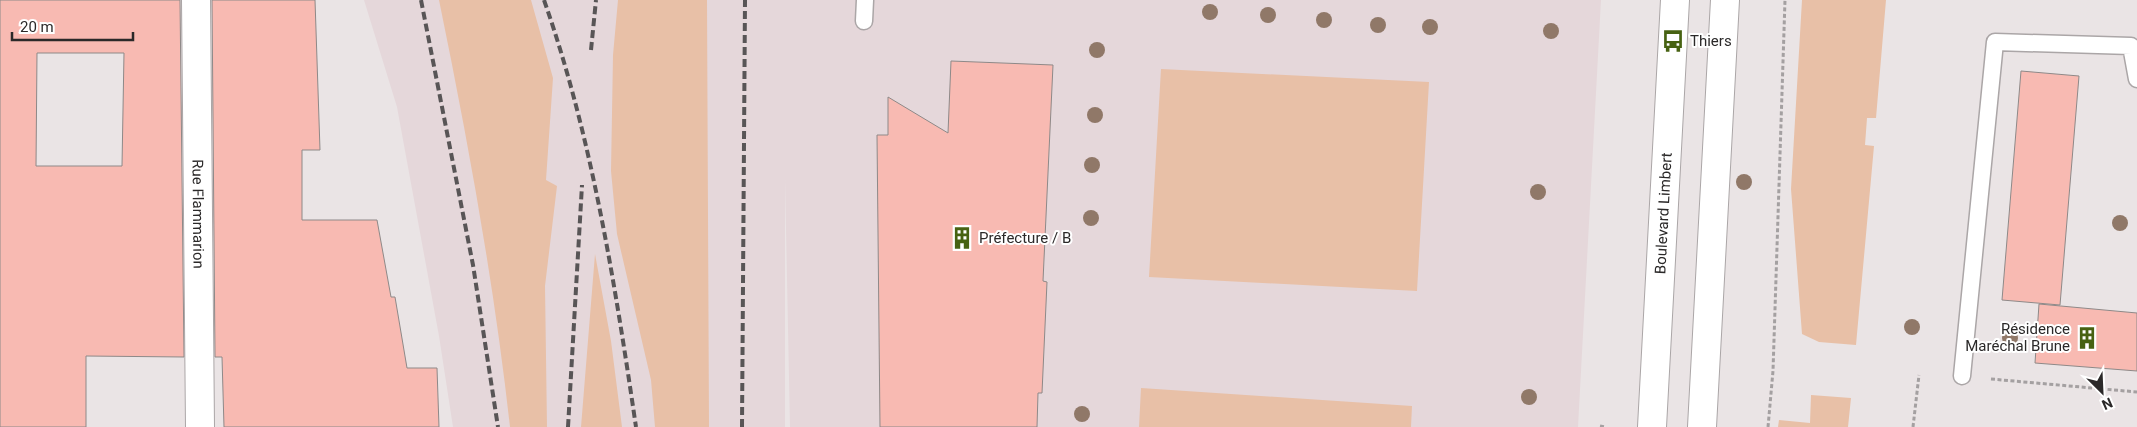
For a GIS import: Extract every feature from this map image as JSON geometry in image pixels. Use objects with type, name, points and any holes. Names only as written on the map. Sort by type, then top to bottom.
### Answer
[{"type":"main road","name":"Rue Flammarion","points":[[196,0],[200,427]]},
{"type":"main road","name":"Boulevard Limbert","points":[[1652,427],[1675,0]]},
{"type":"main road","points":[[1702,427],[1725,0]]},
{"type":"lane","points":[[864,21],[865,0]]},
{"type":"lane","points":[[1962,376],[1995,42],[2131,46],[2137,79]]},
{"type":"path","points":[[1768,427],[1773,371],[1786,0]]},
{"type":"path","points":[[1913,427],[1919,375]]},
{"type":"path","points":[[1962,376],[2137,392]]},
{"type":"path","points":[[1600,426],[1605,427]]},
{"type":"shaded area","points":[[364,0],[1601,0],[1578,427],[790,427],[785,179],[785,427],[453,427],[439,336],[397,107]]},
{"type":"shaded area","points":[[439,0],[531,0],[553,78],[546,180],[557,186],[545,286],[547,427],[510,427],[504,373],[479,212]]},
{"type":"shaded area","points":[[618,0],[707,0],[709,427],[655,427],[651,380],[617,234],[611,171],[613,55]]},
{"type":"shaded area","points":[[1802,0],[1886,0],[1876,118],[1867,118],[1865,145],[1874,146],[1856,345],[1819,342],[1802,334],[1791,189]]},
{"type":"shaded area","points":[[1161,69],[1429,82],[1417,291],[1149,277]]},
{"type":"shaded area","points":[[595,254],[611,341],[622,427],[581,427]]},
{"type":"shaded area","points":[[1141,388],[1412,406],[1411,427],[1139,427]]},
{"type":"shaded area","points":[[1811,395],[1851,398],[1848,427],[1778,427],[1779,420],[1810,423]]},
{"type":"building","points":[[0,0],[180,0],[184,357],[86,356],[86,427],[0,427]],"holes":[[[37,53],[124,53],[122,166],[36,166]]]},
{"type":"building","points":[[212,0],[315,0],[320,150],[302,150],[302,220],[377,220],[391,297],[395,297],[407,368],[437,368],[439,427],[224,427],[222,357],[215,357]]},
{"type":"building","name":"Préfecture / B","points":[[951,61],[1053,65],[1043,281],[1047,282],[1042,393],[1038,393],[1037,427],[880,427],[877,135],[888,135],[888,97],[948,133]]},
{"type":"building","points":[[2021,71],[2079,76],[2060,305],[2002,300]]},
{"type":"building","name":"Résidence Maréchal Brune","points":[[2039,304],[2137,313],[2137,371],[2035,363]]},
{"type":"railway","points":[[421,0],[473,265],[498,427]]},
{"type":"railway","points":[[544,0],[576,104],[589,158],[620,319],[636,427]]},
{"type":"railway","points":[[591,50],[596,0]]},
{"type":"railway","points":[[742,427],[745,0]]},
{"type":"railway","points":[[568,427],[582,185]]},
{"type":"place","name":"Thiers","points":[[1673,41]]},
{"type":"place","name":"Préfecture / B","points":[[962,238]]},
{"type":"place","name":"Résidence Maréchal Brune","points":[[2087,338]]}]
